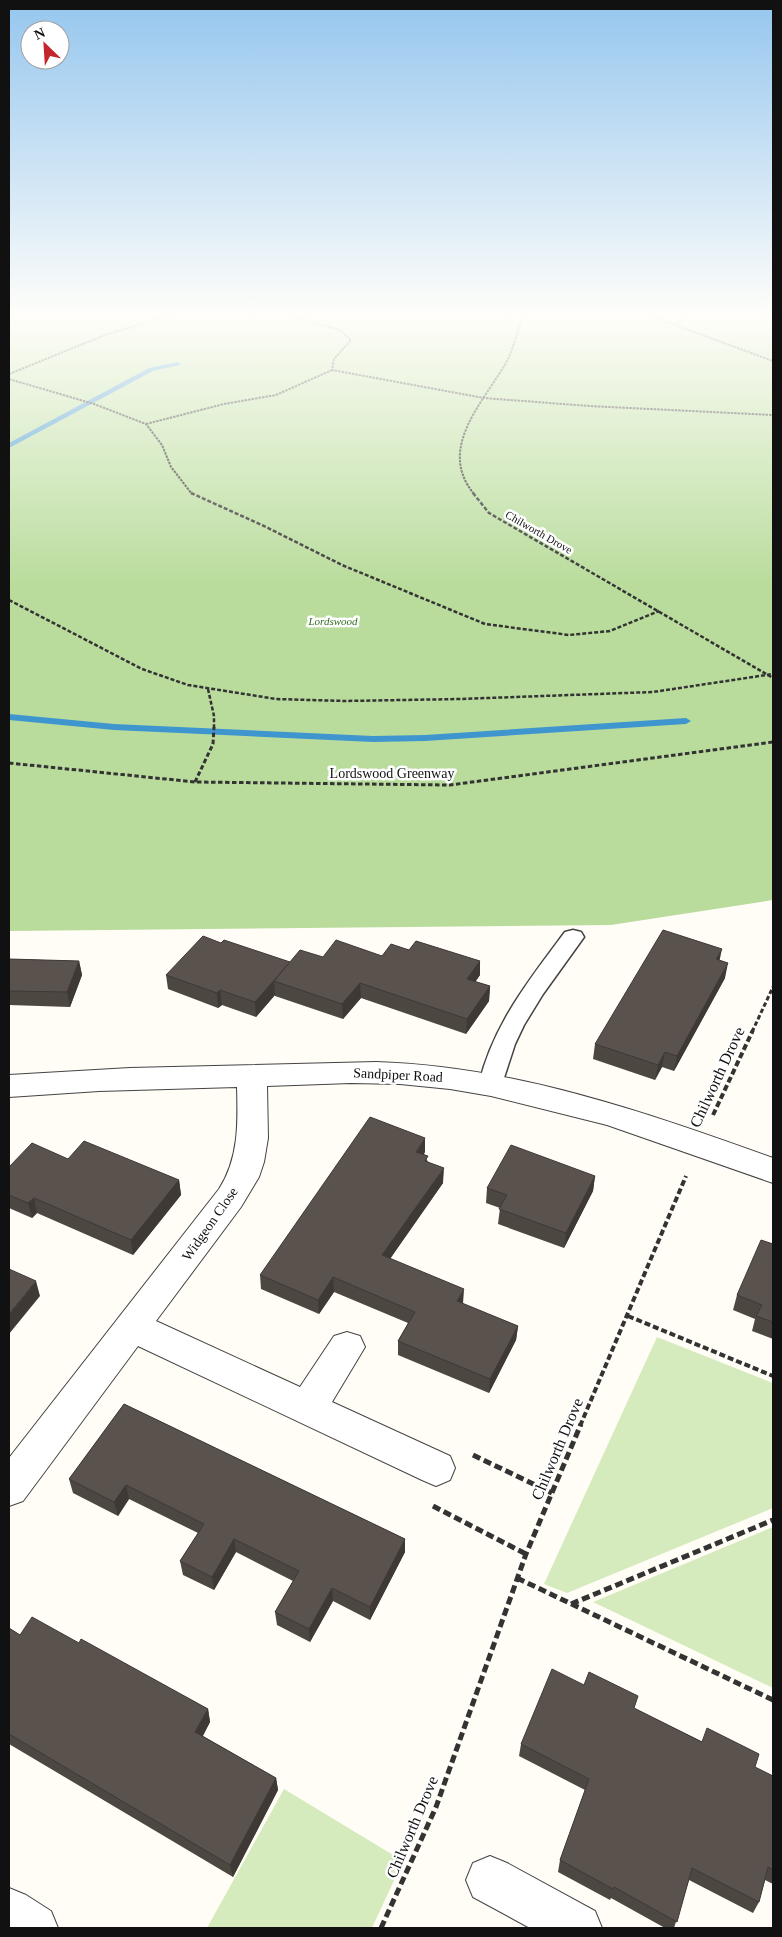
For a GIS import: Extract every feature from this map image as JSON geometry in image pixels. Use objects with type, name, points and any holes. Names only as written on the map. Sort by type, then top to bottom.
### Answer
[{"type":"street","name":"Sandpiper Road","points":[[9,1086],[68,1081],[347,1072],[409,1073],[491,1084],[574,1105],[700,1144],[773,1171]]},
{"type":"street","name":"Widgeon Close","points":[[9,1488],[230,1198],[244,1173],[254,1122],[252,1076]]},
{"type":"street","points":[[133,1327],[436,1468]]},
{"type":"street","points":[[307,1408],[347,1347]]},
{"type":"street","points":[[490,1880],[578,1928]]},
{"type":"street","points":[[9,1912],[34,1928]]},
{"type":"lane","points":[[491,1084],[497,1056],[513,1024],[533,991],[573,937]]},
{"type":"path","points":[[95,404],[146,424],[162,445],[171,467],[192,495],[264,526],[342,565],[485,624],[569,635],[610,631],[659,612]]},
{"type":"path","points":[[146,424],[222,404]]},
{"type":"path","name":"Chilworth Drove","points":[[480,404],[463,432],[458,455],[466,485],[489,513],[773,678]]},
{"type":"path","points":[[569,404],[773,415]]},
{"type":"path","points":[[9,600],[142,669],[188,686],[276,699],[345,702],[653,692],[773,674]]},
{"type":"path","points":[[194,782],[213,744],[214,716],[208,689]]},
{"type":"path","name":"Lordswood Greenway","points":[[9,763],[194,782],[450,785],[773,742]]},
{"type":"path","name":"Chilworth Drove","points":[[381,1928],[436,1807],[526,1554],[700,1144],[773,987]]},
{"type":"path","points":[[628,1316],[773,1376]]},
{"type":"path","points":[[526,1554],[422,1500],[436,1468],[450,1444],[552,1493]]},
{"type":"path","points":[[570,1604],[773,1520]]},
{"type":"path","points":[[517,1578],[773,1700]]},
{"type":"green space","name":"Lordswood","points":[[9,404],[773,404],[773,900],[611,925],[9,931]]},
{"type":"green space","points":[[657,1337],[773,1383],[773,1508],[567,1593],[544,1584]]},
{"type":"green space","points":[[773,1527],[773,1688],[593,1602]]},
{"type":"green space","points":[[284,1789],[403,1861],[372,1928],[207,1928]]},
{"type":"building","points":[[663,930],[722,949],[716,959],[728,963],[677,1056],[665,1052],[658,1065],[595,1044]]},
{"type":"building","points":[[203,936],[221,943],[224,940],[290,962],[255,1002],[220,990],[217,993],[166,975]]},
{"type":"building","points":[[336,940],[382,956],[391,944],[409,950],[416,941],[480,961],[467,979],[490,986],[467,1019],[360,983],[342,1004],[274,981],[300,950],[323,957]]},
{"type":"building","points":[[9,959],[79,961],[67,992],[9,991]]},
{"type":"building","points":[[370,1117],[425,1138],[416,1152],[428,1156],[425,1161],[444,1168],[382,1255],[464,1289],[457,1301],[518,1326],[490,1379],[398,1341],[415,1312],[333,1277],[318,1300],[260,1275]]},
{"type":"building","points":[[84,1141],[179,1180],[131,1240],[34,1198],[28,1203],[9,1195],[9,1167],[32,1143],[68,1159]]},
{"type":"building","points":[[511,1145],[595,1176],[566,1233],[499,1209],[507,1195],[487,1188]]},
{"type":"building","points":[[761,1240],[773,1244],[773,1322],[756,1316],[762,1305],[737,1295]]},
{"type":"building","points":[[9,1269],[36,1281],[9,1314]]},
{"type":"building","points":[[124,1404],[405,1539],[370,1607],[332,1588],[309,1629],[275,1612],[299,1571],[234,1539],[212,1577],[180,1561],[204,1524],[126,1485],[114,1502],[69,1479]]},
{"type":"building","points":[[32,1617],[79,1643],[81,1639],[208,1709],[195,1732],[276,1778],[230,1865],[9,1734],[9,1628],[20,1635]]},
{"type":"building","points":[[552,1669],[584,1685],[589,1672],[638,1696],[634,1708],[702,1742],[707,1728],[759,1754],[755,1767],[773,1776],[773,1870],[768,1867],[759,1902],[692,1868],[677,1922],[560,1860],[589,1779],[521,1744]]},
{"type":"waterway","points":[[9,446],[86,404]]},
{"type":"waterway","points":[[9,717],[114,727],[373,739],[425,738],[686,721]]}]
